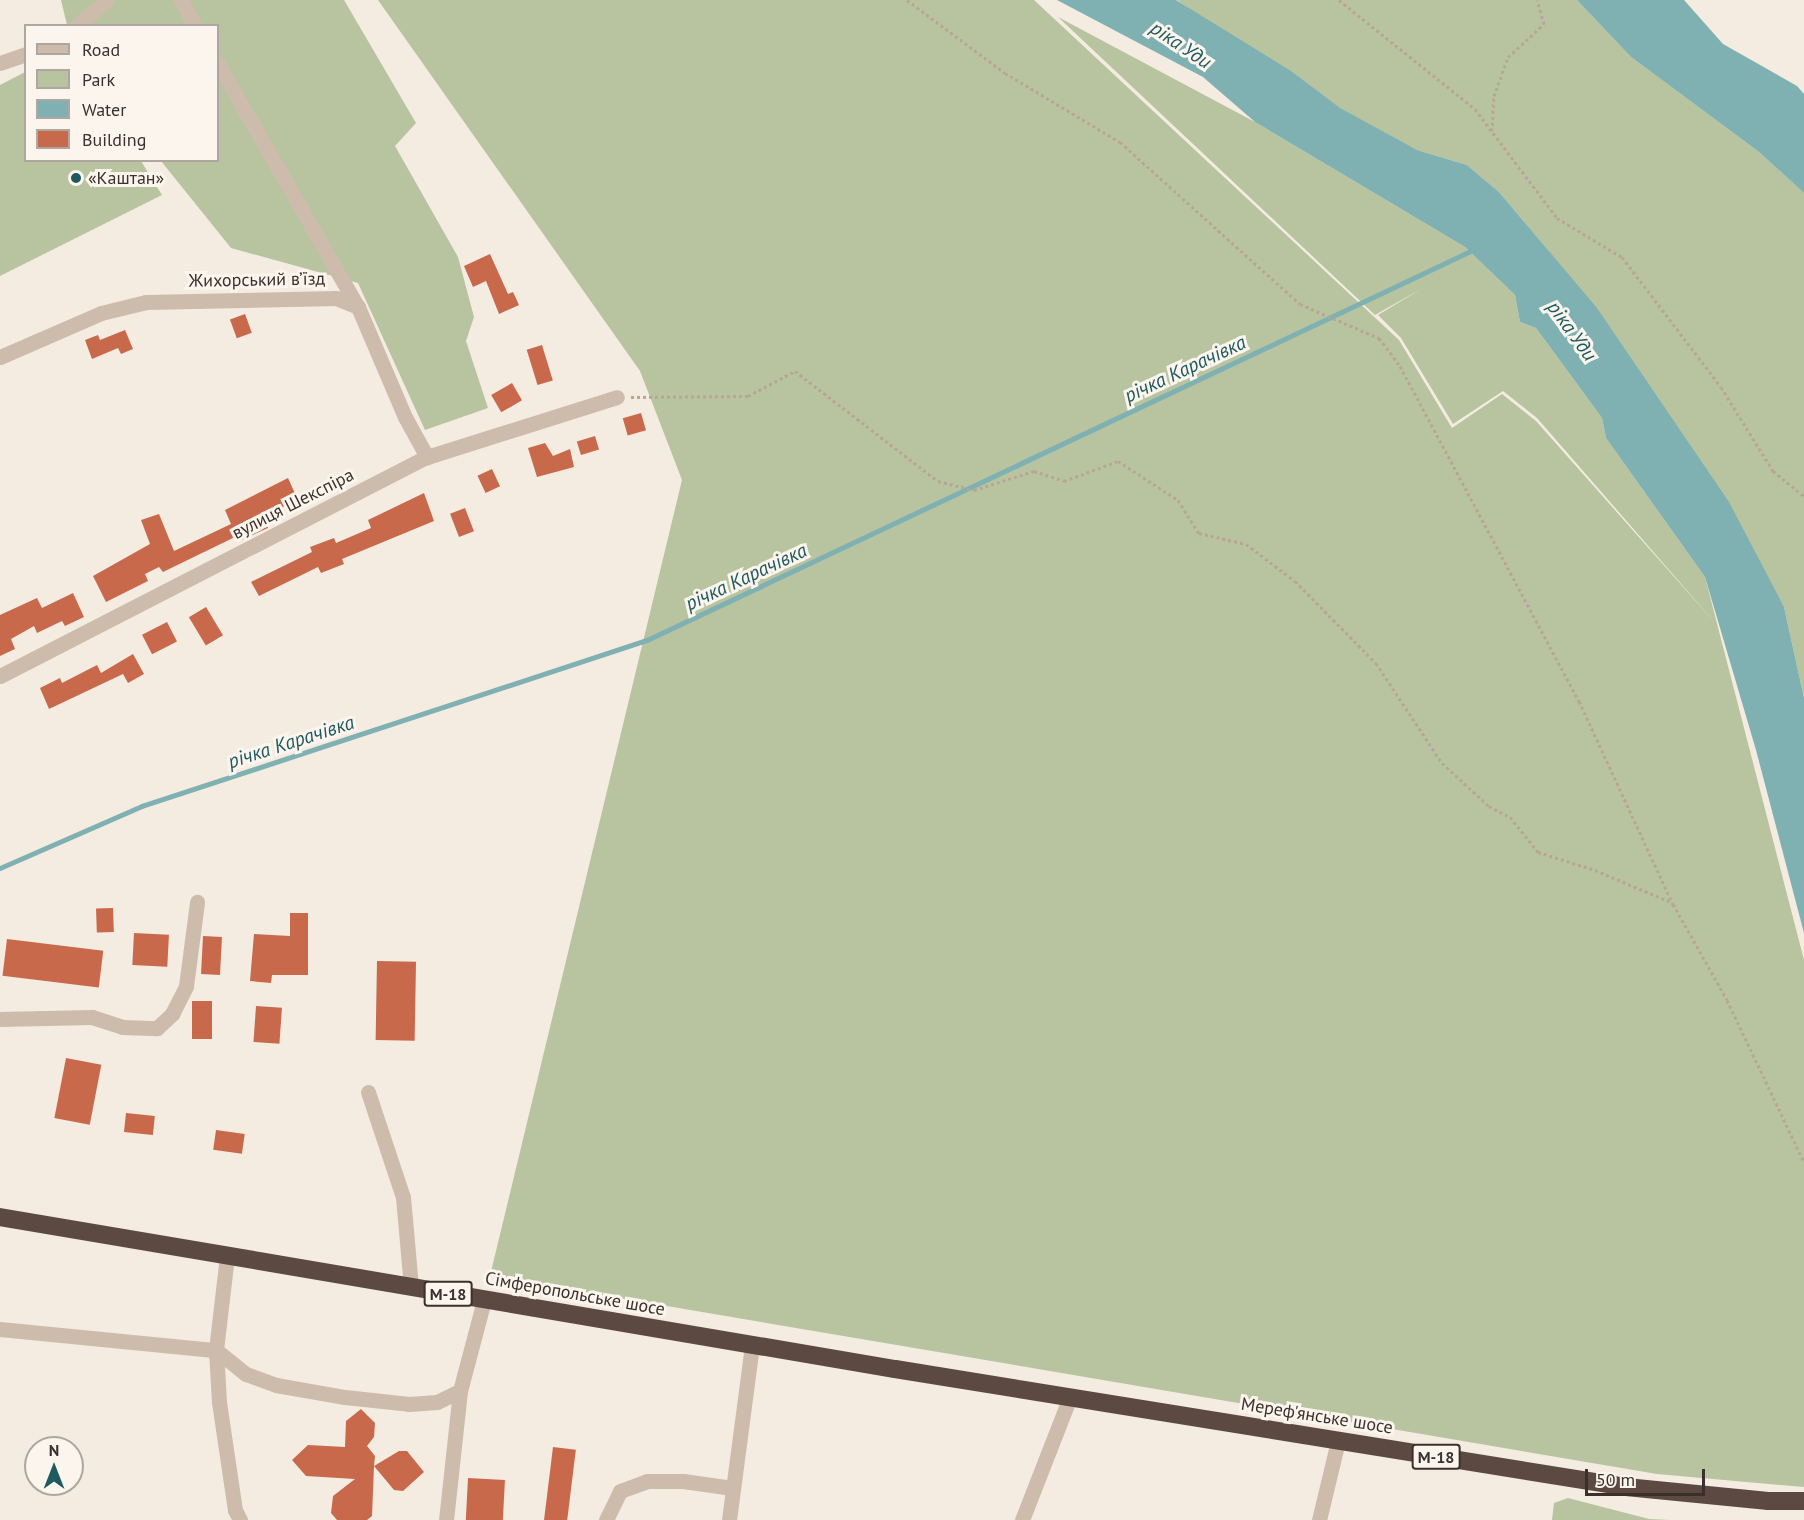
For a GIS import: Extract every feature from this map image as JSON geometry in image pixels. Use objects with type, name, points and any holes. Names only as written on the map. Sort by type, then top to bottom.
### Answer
[{"type":"highway","name":"Сімферопольське шосе","points":[[0,1217],[895,1369]]},
{"type":"highway","name":"Мереф'янське шосе","points":[[895,1369],[1626,1487],[1768,1501],[1804,1501]]},
{"type":"street","points":[[78,24],[107,0]]},
{"type":"street","points":[[181,0],[194,24]]},
{"type":"street","points":[[0,63],[24,55]]},
{"type":"street","points":[[219,66],[358,307],[405,417],[427,457]]},
{"type":"street","name":"Жихорський в’їзд","points":[[0,357],[101,313],[146,302],[336,298],[358,307]]},
{"type":"street","name":"вулиця Шекспіра","points":[[0,676],[427,457],[617,397]]},
{"type":"street","points":[[0,1019],[92,1017],[122,1027],[158,1028],[172,1014],[186,986],[197,902]]},
{"type":"street","points":[[368,1092],[403,1197],[411,1287]]},
{"type":"street","points":[[227,1256],[216,1350],[219,1402],[236,1517]]},
{"type":"street","points":[[446,1520],[460,1391],[484,1300]]},
{"type":"street","points":[[0,1329],[216,1350],[246,1374],[276,1385],[345,1397],[409,1404],[437,1402],[460,1391]]},
{"type":"street","points":[[729,1520],[752,1345]]},
{"type":"street","points":[[1022,1520],[1070,1397]]},
{"type":"street","points":[[1318,1520],[1338,1441]]},
{"type":"street","points":[[606,1520],[620,1491],[647,1481],[683,1481],[733,1488]]},
{"type":"path","points":[[907,0],[1005,73],[1120,142],[1300,304],[1379,338],[1406,376],[1580,701],[1673,904],[1727,1000],[1804,1162]]},
{"type":"path","points":[[1340,0],[1475,109],[1557,218],[1622,257],[1721,387],[1773,471],[1804,496]]},
{"type":"path","points":[[1492,131],[1494,96],[1508,57],[1544,24],[1537,0]]},
{"type":"path","points":[[617,397],[748,396],[795,371],[938,481],[974,490],[1034,471],[1064,481],[1118,460],[1178,500],[1199,532],[1246,544],[1294,581],[1376,663],[1442,763],[1489,806],[1510,817],[1538,852],[1595,870],[1673,904]]},
{"type":"green space","points":[[61,0],[344,0],[416,123],[395,146],[458,257],[474,317],[466,341],[488,408],[425,430],[358,283],[231,248],[162,162],[219,162],[219,24],[67,24]]},
{"type":"green space","points":[[378,0],[1034,0],[1399,340],[1452,428],[1502,394],[1536,421],[1716,624],[1537,418],[1503,391],[1453,424],[1401,338],[1378,315],[1421,289],[1375,315],[1058,17],[1255,122],[1465,247],[1515,295],[1520,322],[1536,328],[1602,418],[1606,438],[1705,577],[1804,960],[1804,1487],[1657,1474],[490,1276],[682,480],[640,371]]},
{"type":"green space","points":[[1177,0],[1577,0],[1631,57],[1759,152],[1804,193],[1804,698],[1784,607],[1548,250],[1499,192],[1467,165],[1417,150],[1347,119]]},
{"type":"green space","name":"«Каштан»","points":[[24,73],[24,162],[142,162],[162,195],[0,276],[0,85]]},
{"type":"green space","points":[[1568,1498],[1649,1519],[1670,1520],[1552,1520],[1554,1503]]},
{"type":"water","name":"ріка Уди","points":[[1057,0],[1176,0],[1291,71],[1340,108],[1417,150],[1467,165],[1499,192],[1597,308],[1729,502],[1784,607],[1804,698],[1804,933],[1756,750],[1705,577],[1606,438],[1602,418],[1536,328],[1520,322],[1515,295],[1465,247],[1255,122],[1203,77]]},
{"type":"water","points":[[1577,0],[1684,0],[1723,44],[1797,86],[1804,94],[1804,193],[1759,152],[1631,57]]},
{"type":"building","points":[[490,254],[508,294],[513,292],[519,305],[499,314],[486,281],[473,287],[464,266]]},
{"type":"building","points":[[245,314],[252,333],[237,338],[230,319]]},
{"type":"building","points":[[125,330],[133,349],[121,354],[118,348],[92,359],[85,340],[98,335],[100,340]]},
{"type":"building","points":[[542,345],[553,380],[538,385],[527,350]]},
{"type":"building","points":[[512,383],[522,400],[501,412],[491,395]]},
{"type":"building","points":[[641,413],[646,430],[628,436],[623,418]]},
{"type":"building","points":[[595,436],[599,449],[581,455],[577,442]]},
{"type":"building","points":[[545,443],[553,456],[570,449],[574,467],[537,477],[528,448]]},
{"type":"building","points":[[492,469],[500,486],[486,493],[477,476]]},
{"type":"building","points":[[288,478],[298,500],[263,516],[268,528],[239,541],[237,536],[163,572],[159,567],[145,574],[148,581],[106,602],[93,576],[150,544],[141,520],[159,514],[174,551],[231,524],[225,510]]},
{"type":"building","points":[[424,493],[434,521],[342,559],[344,564],[321,573],[318,567],[259,596],[251,582],[312,552],[310,547],[334,538],[336,543],[371,528],[368,520]]},
{"type":"building","points":[[465,508],[474,531],[459,537],[450,514]]},
{"type":"building","points":[[73,593],[84,617],[65,626],[62,621],[37,633],[34,626],[11,639],[15,649],[0,656],[0,615],[37,598],[42,608]]},
{"type":"building","points":[[206,607],[223,635],[206,646],[189,617]]},
{"type":"building","points":[[167,622],[177,642],[152,654],[142,635]]},
{"type":"building","points":[[133,654],[144,674],[128,683],[123,674],[49,709],[40,688],[60,678],[62,683],[97,665],[101,673]]},
{"type":"building","points":[[113,908],[114,932],[97,933],[96,909]]},
{"type":"building","points":[[290,913],[308,913],[308,975],[272,975],[271,983],[250,981],[254,934],[290,936]]},
{"type":"building","points":[[134,933],[169,935],[167,967],[132,965]]},
{"type":"building","points":[[203,936],[222,937],[220,975],[201,974]]},
{"type":"building","points":[[7,939],[103,951],[99,988],[2,976]]},
{"type":"building","points":[[377,961],[416,962],[415,1041],[376,1040]]},
{"type":"building","points":[[192,1001],[212,1001],[212,1039],[192,1039]]},
{"type":"building","points":[[256,1006],[282,1008],[279,1044],[253,1042]]},
{"type":"building","points":[[66,1058],[101,1065],[90,1125],[54,1118]]},
{"type":"building","points":[[126,1113],[155,1116],[153,1135],[124,1132]]},
{"type":"building","points":[[216,1130],[245,1134],[242,1154],[213,1150]]},
{"type":"building","points":[[361,1409],[375,1423],[374,1437],[367,1446],[375,1456],[372,1516],[367,1520],[337,1520],[331,1513],[333,1496],[355,1479],[306,1476],[292,1460],[308,1445],[345,1447],[346,1421]]},
{"type":"building","points":[[553,1447],[576,1450],[567,1520],[544,1520]]},
{"type":"building","points":[[399,1451],[407,1451],[424,1472],[403,1491],[394,1490],[374,1466]]},
{"type":"building","points":[[468,1478],[505,1480],[503,1520],[466,1520]]},
{"type":"waterway","name":"річка Карачівка","points":[[0,868],[142,806],[647,640],[1475,249]]},
{"type":"place","name":"«Каштан»","points":[[76,178]]}]
